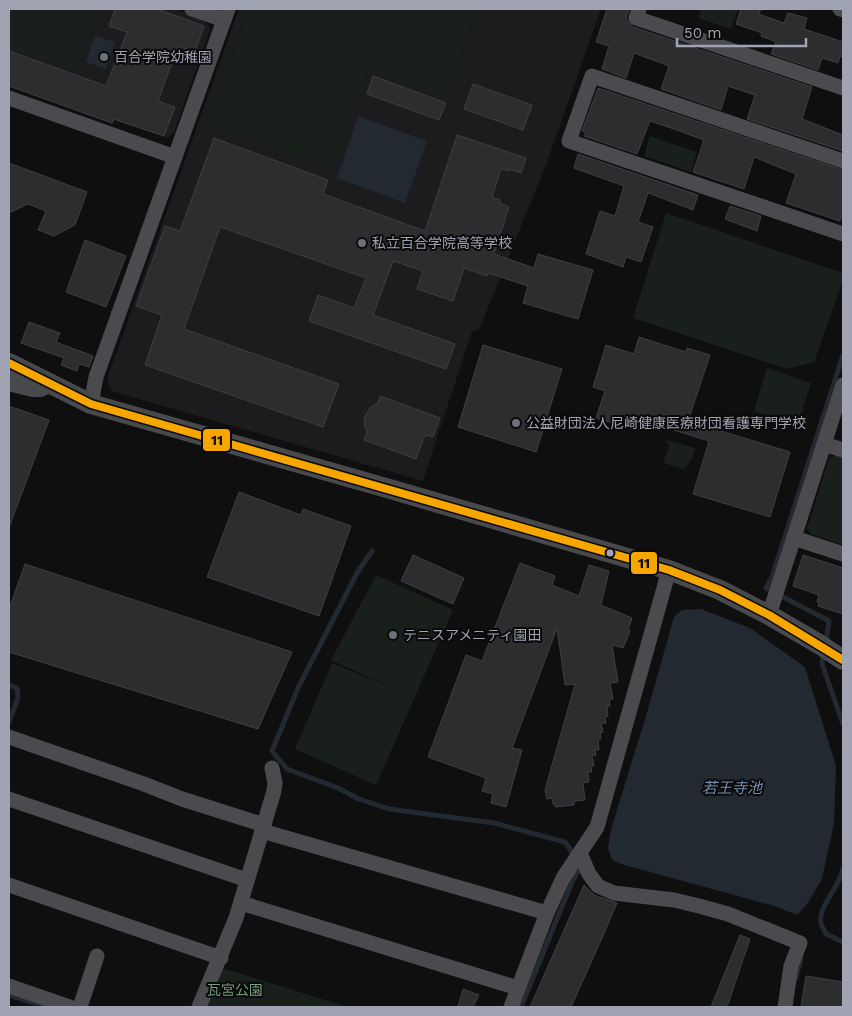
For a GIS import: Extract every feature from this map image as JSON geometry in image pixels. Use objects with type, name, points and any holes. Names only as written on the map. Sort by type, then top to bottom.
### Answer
[{"type":"main road","points":[[9,363],[91,404],[669,570],[720,590],[770,615],[830,652]]},
{"type":"main road","points":[[9,381],[33,387],[53,386]]},
{"type":"street","points":[[91,404],[96,377],[226,14],[192,9]]},
{"type":"street","points":[[639,9],[636,18],[843,88]]},
{"type":"street","points":[[843,161],[592,76],[569,141],[843,234]]},
{"type":"street","points":[[9,98],[176,157]]},
{"type":"street","points":[[770,615],[843,385]]},
{"type":"street","points":[[824,444],[843,450]]},
{"type":"street","points":[[794,538],[843,554]]},
{"type":"street","points":[[511,1007],[547,913],[563,878],[597,827],[669,570]]},
{"type":"street","points":[[9,737],[263,828],[547,913]]},
{"type":"street","points":[[199,1007],[221,958],[241,903],[274,791],[275,783],[272,768]]},
{"type":"street","points":[[9,799],[247,880]]},
{"type":"street","points":[[580,853],[589,874],[598,886],[614,893],[674,900],[699,906],[728,914],[800,943],[792,966],[785,1007]]},
{"type":"street","points":[[9,885],[221,958]]},
{"type":"street","points":[[241,903],[518,988]]},
{"type":"street","points":[[80,1007],[97,956]]},
{"type":"street","points":[[9,986],[70,1007]]},
{"type":"shaded area","name":"百合学院幼稚園","points":[[9,9],[174,9],[204,19],[210,29],[174,133],[167,138],[9,85]]},
{"type":"shaded area","points":[[239,9],[601,9],[547,162],[479,330],[472,331],[423,481],[111,391],[107,379]]},
{"type":"green space","points":[[9,9],[99,9],[75,71],[9,48]]},
{"type":"green space","points":[[248,9],[477,9],[446,98],[368,71],[334,169],[208,125]]},
{"type":"green space","points":[[701,9],[738,9],[731,29],[698,18]]},
{"type":"green space","points":[[650,136],[697,152],[691,172],[644,156]]},
{"type":"green space","points":[[666,213],[843,273],[843,280],[814,362],[787,369],[633,318]]},
{"type":"green space","points":[[767,368],[811,383],[797,427],[754,411]]},
{"type":"green space","points":[[666,440],[695,448],[692,459],[684,469],[663,463],[669,446]]},
{"type":"green space","points":[[836,455],[843,457],[843,545],[811,534],[807,529],[829,458]]},
{"type":"green space","points":[[376,575],[453,610],[376,785],[295,749],[332,663],[399,691],[331,660]]},
{"type":"green space","name":"瓦宮公園","points":[[222,968],[348,1007],[206,1007]]},
{"type":"water","points":[[95,36],[115,42],[106,69],[86,62]]},
{"type":"water","points":[[358,116],[427,141],[405,203],[337,178]]},
{"type":"water","name":"若王寺池","points":[[701,609],[750,628],[805,667],[836,766],[834,823],[822,879],[808,903],[797,915],[774,906],[621,864],[612,860],[608,848],[612,826],[674,617],[682,610]]},
{"type":"building","points":[[115,9],[157,9],[204,26],[195,52],[178,46],[158,101],[175,107],[164,136],[114,119],[112,123],[9,86],[9,51],[106,86],[127,32],[109,26]]},
{"type":"building","points":[[607,9],[629,9],[626,19],[633,27],[812,87],[802,119],[843,135],[843,151],[747,119],[755,95],[728,86],[721,110],[661,89],[669,66],[634,53],[626,78],[602,69],[609,46],[596,42]]},
{"type":"building","points":[[741,9],[761,9],[759,14],[784,23],[788,13],[807,18],[804,29],[843,42],[843,57],[840,56],[838,63],[822,58],[818,70],[771,54],[776,42],[761,36],[762,33],[736,24]]},
{"type":"building","points":[[373,76],[446,103],[439,120],[367,94]]},
{"type":"building","points":[[473,84],[532,105],[523,130],[464,109]]},
{"type":"building","points":[[598,88],[843,170],[843,210],[840,221],[786,203],[796,174],[754,157],[744,189],[693,172],[704,140],[650,121],[637,154],[584,136],[586,132],[582,131]]},
{"type":"building","points":[[457,135],[526,158],[521,173],[509,169],[509,171],[501,169],[492,197],[500,200],[499,203],[509,207],[494,254],[534,268],[538,254],[593,270],[578,319],[523,303],[528,286],[488,273],[487,276],[464,268],[453,301],[417,289],[423,271],[393,261],[373,315],[455,344],[446,369],[309,321],[318,295],[354,308],[366,278],[220,227],[184,329],[339,384],[323,427],[145,365],[162,315],[136,306],[165,226],[180,231],[214,138],[328,180],[323,194],[425,231]]},
{"type":"building","points":[[578,154],[698,195],[693,210],[648,193],[638,222],[653,227],[641,262],[626,257],[623,267],[586,254],[600,211],[615,216],[624,186],[574,168]]},
{"type":"building","points":[[9,163],[87,192],[75,225],[54,236],[38,230],[46,211],[28,204],[9,213]]},
{"type":"building","points":[[730,206],[761,216],[757,231],[725,219]]},
{"type":"building","points":[[85,240],[126,256],[106,307],[66,292]]},
{"type":"building","points":[[29,322],[60,333],[56,342],[93,356],[89,367],[79,364],[77,371],[61,365],[64,358],[21,343]]},
{"type":"building","points":[[639,337],[686,352],[687,348],[710,355],[688,421],[790,452],[770,517],[693,494],[709,441],[639,419],[635,430],[596,418],[605,391],[593,387],[606,345],[634,354]]},
{"type":"building","points":[[483,345],[562,369],[536,452],[458,427]]},
{"type":"building","points":[[380,396],[440,418],[433,437],[425,435],[416,459],[364,440],[367,432],[364,424],[365,416],[371,407],[378,403]]},
{"type":"building","points":[[9,406],[49,420],[10,525],[9,524]]},
{"type":"building","points":[[239,492],[301,515],[303,509],[351,526],[319,616],[207,577]]},
{"type":"building","points":[[413,555],[464,578],[453,604],[401,581]]},
{"type":"building","points":[[803,555],[843,568],[843,614],[818,606],[819,595],[793,586]]},
{"type":"building","points":[[520,563],[555,576],[552,585],[579,596],[589,565],[609,571],[601,605],[632,618],[628,630],[630,631],[623,648],[612,645],[618,682],[610,683],[613,699],[609,700],[610,706],[607,706],[608,716],[605,717],[606,723],[601,723],[603,732],[600,733],[601,739],[598,739],[599,750],[595,750],[596,755],[592,756],[594,766],[591,766],[592,772],[588,772],[589,782],[583,783],[585,800],[574,801],[574,805],[555,807],[552,798],[547,799],[545,790],[575,684],[565,685],[557,628],[512,748],[522,750],[506,807],[491,803],[493,794],[482,791],[486,778],[428,757],[466,655],[482,661]]},
{"type":"building","points":[[25,564],[292,652],[258,729],[9,652],[9,609]]},
{"type":"building","points":[[584,885],[594,895],[617,903],[602,938],[571,1007],[530,1007]]},
{"type":"building","points":[[740,935],[750,939],[727,1007],[711,1007]]},
{"type":"building","points":[[806,976],[843,982],[843,1007],[801,1007]]},
{"type":"building","points":[[463,989],[479,995],[473,1007],[458,1007]]},
{"type":"waterway","points":[[826,642],[829,621],[766,588],[772,577],[843,355]]},
{"type":"waterway","points":[[372,551],[357,573],[298,688],[272,751],[287,769],[338,788],[359,799],[389,809],[494,823],[565,842],[575,857]]},
{"type":"waterway","points":[[824,653],[822,664],[843,724]]},
{"type":"waterway","points":[[9,685],[17,688],[18,698],[9,722]]},
{"type":"waterway","points":[[521,1007],[572,882],[581,866]]},
{"type":"waterway","points":[[843,868],[838,882],[822,910],[821,917],[821,923],[826,934],[843,942]]},
{"type":"waterway","points":[[796,977],[801,959]]},
{"type":"waterway","points":[[9,995],[47,1007]]},
{"type":"transit line","name":"11","points":[[9,363],[91,404],[669,570],[720,590],[769,615],[843,660]]},
{"type":"place","name":"百合学院幼稚園","points":[[104,57]]},
{"type":"place","name":"私立百合学院高等学校","points":[[362,243]]},
{"type":"place","name":"公益財団法人尼崎健康医療財団看護専門学校","points":[[516,423]]},
{"type":"place","name":"テニスアメニティ園田","points":[[393,635]]}]
